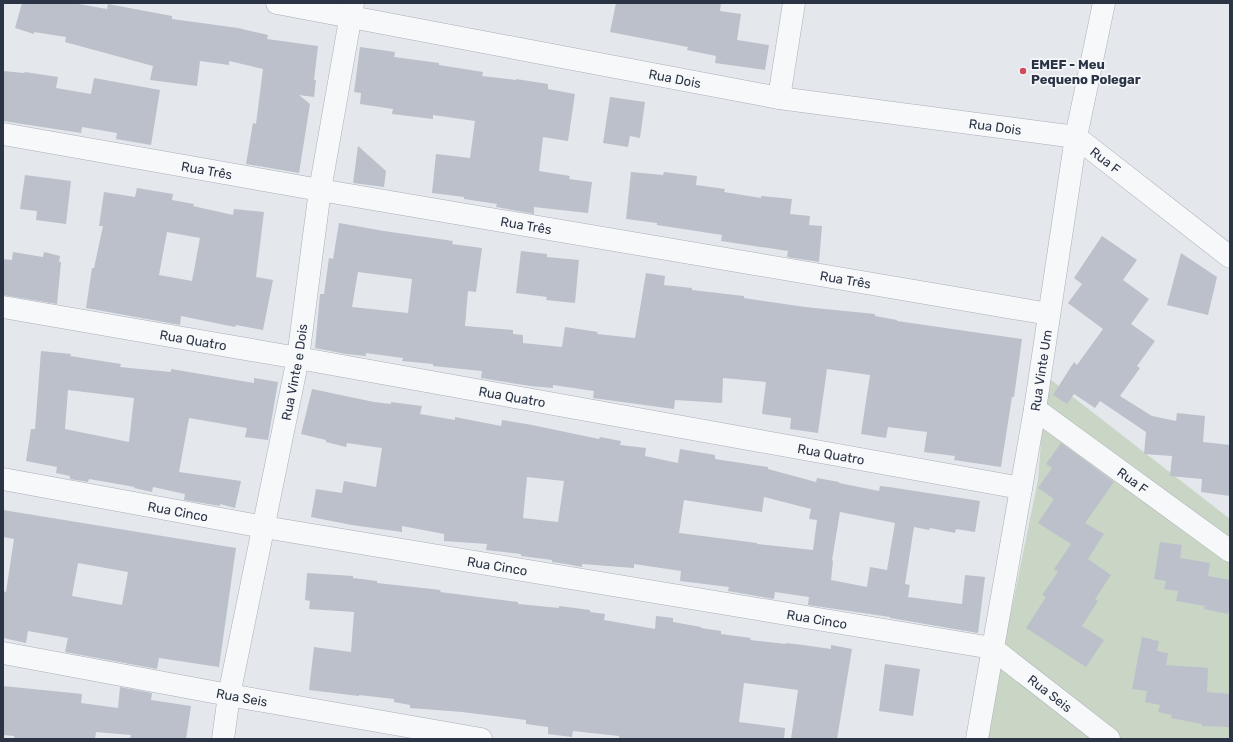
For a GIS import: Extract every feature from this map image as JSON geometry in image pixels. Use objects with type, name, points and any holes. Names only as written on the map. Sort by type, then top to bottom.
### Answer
[{"type":"street","name":"Rua Dois","points":[[277,3],[352,10],[779,98],[1076,138]]},
{"type":"street","points":[[779,98],[794,3]]},
{"type":"street","name":"Rua Vinte Um","points":[[977,739],[1035,408],[1076,138],[1104,3]]},
{"type":"street","name":"Rua Vinte e Dois","points":[[223,739],[229,695],[298,358],[320,190],[352,10]]},
{"type":"street","name":"Rua Três","points":[[3,134],[320,190],[1049,314]]},
{"type":"street","name":"Rua F","points":[[1076,138],[1230,257]]},
{"type":"street","name":"Rua Quatro","points":[[3,307],[298,358],[1021,488]]},
{"type":"street","name":"Rua F","points":[[1035,408],[1230,551]]},
{"type":"street","name":"Rua Cinco","points":[[3,479],[264,527],[992,648]]},
{"type":"street","name":"Rua Seis","points":[[992,648],[1109,739]]},
{"type":"street","name":"Rua Seis","points":[[3,653],[229,695],[481,739]]},
{"type":"green space","points":[[1046,376],[1230,519],[1230,739],[985,739],[1038,480]]},
{"type":"building","points":[[22,3],[73,3],[107,9],[108,4],[172,16],[172,19],[238,28],[268,35],[267,39],[318,46],[314,80],[316,80],[314,97],[299,95],[310,104],[299,173],[246,164],[253,123],[256,124],[263,69],[229,61],[229,65],[200,61],[197,86],[150,80],[153,66],[65,42],[66,37],[34,32],[34,34],[15,28]]},
{"type":"building","points":[[616,3],[721,3],[720,11],[741,14],[737,40],[769,45],[765,70],[715,63],[716,56],[687,50],[688,47],[610,32]]},
{"type":"building","points":[[360,47],[395,52],[394,57],[439,63],[439,65],[483,72],[482,76],[548,84],[548,89],[575,94],[568,141],[543,137],[539,171],[570,176],[569,179],[592,182],[588,213],[534,207],[534,214],[496,207],[497,204],[464,199],[464,197],[432,193],[436,154],[470,158],[475,121],[433,115],[433,119],[392,114],[393,109],[360,104],[361,93],[354,92]]},
{"type":"building","points":[[3,71],[25,72],[58,77],[56,88],[91,94],[94,78],[160,90],[151,145],[116,139],[117,133],[82,127],[81,133],[3,121]]},
{"type":"building","points":[[610,97],[645,102],[640,138],[630,136],[628,147],[603,143]]},
{"type":"building","points":[[358,146],[386,171],[384,187],[353,183]]},
{"type":"building","points":[[631,172],[663,175],[664,172],[697,176],[696,185],[725,189],[724,192],[761,198],[761,196],[792,199],[790,214],[810,216],[809,225],[822,226],[819,262],[787,257],[788,251],[721,241],[722,235],[626,219]]},
{"type":"building","points":[[25,175],[71,181],[66,224],[36,220],[37,211],[20,209]]},
{"type":"building","points":[[137,188],[173,194],[172,200],[194,204],[193,206],[233,215],[234,209],[264,212],[256,277],[273,280],[263,330],[236,325],[235,327],[181,316],[180,325],[86,308],[92,268],[94,268],[103,226],[99,226],[104,192],[135,197]],"holes":[[[167,232],[200,238],[192,281],[159,275]]]},
{"type":"building","points":[[339,223],[453,241],[452,244],[482,248],[476,292],[468,291],[465,326],[513,330],[513,334],[523,335],[523,343],[562,347],[565,327],[598,332],[597,334],[635,338],[646,273],[665,276],[664,285],[692,288],[692,290],[744,296],[744,298],[805,307],[875,314],[875,316],[897,321],[1022,339],[1014,397],[1012,397],[1001,467],[954,460],[955,456],[924,452],[927,432],[888,427],[886,438],[861,434],[870,375],[827,369],[818,433],[790,429],[791,418],[762,414],[766,382],[723,378],[722,403],[675,400],[674,409],[593,398],[594,391],[553,385],[553,388],[530,386],[481,378],[482,371],[402,361],[403,358],[366,353],[366,356],[346,354],[315,348],[320,294],[324,294],[329,258],[333,259]],"holes":[[[358,272],[412,279],[408,313],[352,307]]]},
{"type":"building","points":[[1102,236],[1137,260],[1123,280],[1149,299],[1131,324],[1155,341],[1137,366],[1140,368],[1120,396],[1152,416],[1176,421],[1177,413],[1205,416],[1203,442],[1230,445],[1230,496],[1201,492],[1202,479],[1170,476],[1172,456],[1144,454],[1146,432],[1100,401],[1095,408],[1074,394],[1067,404],[1053,395],[1074,362],[1077,365],[1103,329],[1068,303],[1082,284],[1074,278]]},
{"type":"building","points":[[521,251],[547,254],[547,257],[579,260],[575,303],[546,300],[547,297],[516,293]]},
{"type":"building","points":[[13,252],[43,257],[44,252],[60,256],[59,262],[61,262],[57,304],[3,295],[3,259],[12,260]]},
{"type":"building","points":[[1181,253],[1217,277],[1208,315],[1167,305]]},
{"type":"building","points":[[41,351],[71,354],[70,356],[121,364],[120,367],[171,372],[171,369],[254,383],[254,378],[278,382],[268,440],[245,437],[247,428],[189,418],[179,472],[241,481],[235,508],[220,504],[220,506],[184,500],[185,494],[153,487],[152,492],[134,488],[135,487],[89,479],[88,482],[70,479],[70,476],[56,473],[57,467],[26,461],[31,429],[35,429]],"holes":[[[68,390],[134,398],[129,442],[65,429]]]},
{"type":"building","points":[[312,389],[374,402],[391,404],[391,402],[422,406],[420,414],[455,420],[455,417],[501,426],[502,420],[599,439],[600,437],[621,441],[620,445],[646,448],[645,456],[678,463],[680,449],[715,455],[715,459],[768,467],[768,469],[816,482],[817,478],[879,491],[880,486],[980,501],[975,532],[956,529],[955,533],[930,528],[929,530],[914,527],[905,584],[910,585],[908,597],[962,604],[965,575],[985,577],[978,633],[890,617],[808,605],[809,597],[775,592],[774,599],[728,591],[729,587],[680,581],[681,571],[634,564],[634,568],[582,564],[582,567],[552,562],[552,560],[521,556],[521,554],[486,550],[487,544],[444,541],[444,534],[402,526],[402,532],[352,525],[311,517],[316,489],[342,493],[344,481],[376,487],[382,448],[347,443],[346,447],[301,434]],"holes":[[[527,477],[564,481],[558,522],[523,518]],[[764,497],[811,509],[809,519],[817,520],[813,550],[679,533],[684,500],[762,512]],[[840,512],[895,523],[887,570],[870,567],[867,587],[831,580],[832,560]]]},
{"type":"building","points":[[1061,443],[1114,482],[1085,523],[1104,534],[1088,559],[1111,575],[1095,599],[1098,601],[1082,626],[1104,640],[1086,667],[1026,628],[1046,597],[1042,595],[1058,572],[1054,569],[1071,544],[1038,523],[1054,499],[1038,488],[1052,468],[1046,464]]},
{"type":"building","points":[[3,510],[236,548],[219,667],[159,658],[157,669],[65,652],[68,638],[28,631],[26,643],[3,638],[3,591],[6,592],[14,539],[3,537]],"holes":[[[78,563],[128,572],[122,605],[72,596]]]},
{"type":"building","points":[[1160,542],[1182,545],[1180,558],[1210,563],[1208,576],[1230,580],[1230,604],[1228,614],[1204,609],[1205,606],[1176,601],[1178,591],[1164,589],[1166,581],[1154,579]]},
{"type":"building","points":[[307,573],[353,576],[353,578],[377,581],[377,583],[441,590],[440,592],[518,602],[518,604],[559,608],[559,606],[590,610],[590,612],[605,614],[604,620],[655,629],[656,616],[673,618],[673,622],[721,631],[721,634],[751,638],[750,640],[831,649],[831,645],[852,649],[837,739],[791,739],[798,690],[744,683],[739,722],[785,728],[784,739],[619,739],[619,736],[573,731],[572,737],[548,734],[548,727],[526,724],[526,720],[462,712],[410,708],[410,705],[394,702],[394,699],[309,690],[314,647],[351,652],[354,612],[309,609],[310,601],[305,600]]},
{"type":"building","points":[[1142,637],[1159,641],[1157,651],[1168,653],[1166,665],[1208,668],[1207,692],[1230,694],[1230,727],[1202,726],[1202,724],[1171,718],[1172,715],[1158,712],[1160,705],[1145,702],[1147,691],[1132,689]]},
{"type":"building","points":[[885,664],[920,669],[913,716],[879,711]]},
{"type":"building","points":[[3,686],[82,694],[81,703],[118,708],[120,687],[152,693],[151,700],[191,706],[186,739],[130,739],[131,735],[96,732],[95,739],[14,739],[14,736],[3,735]]},
{"type":"place","name":"EMEF - Meu Pequeno Polegar","points":[[1023,71]]}]
